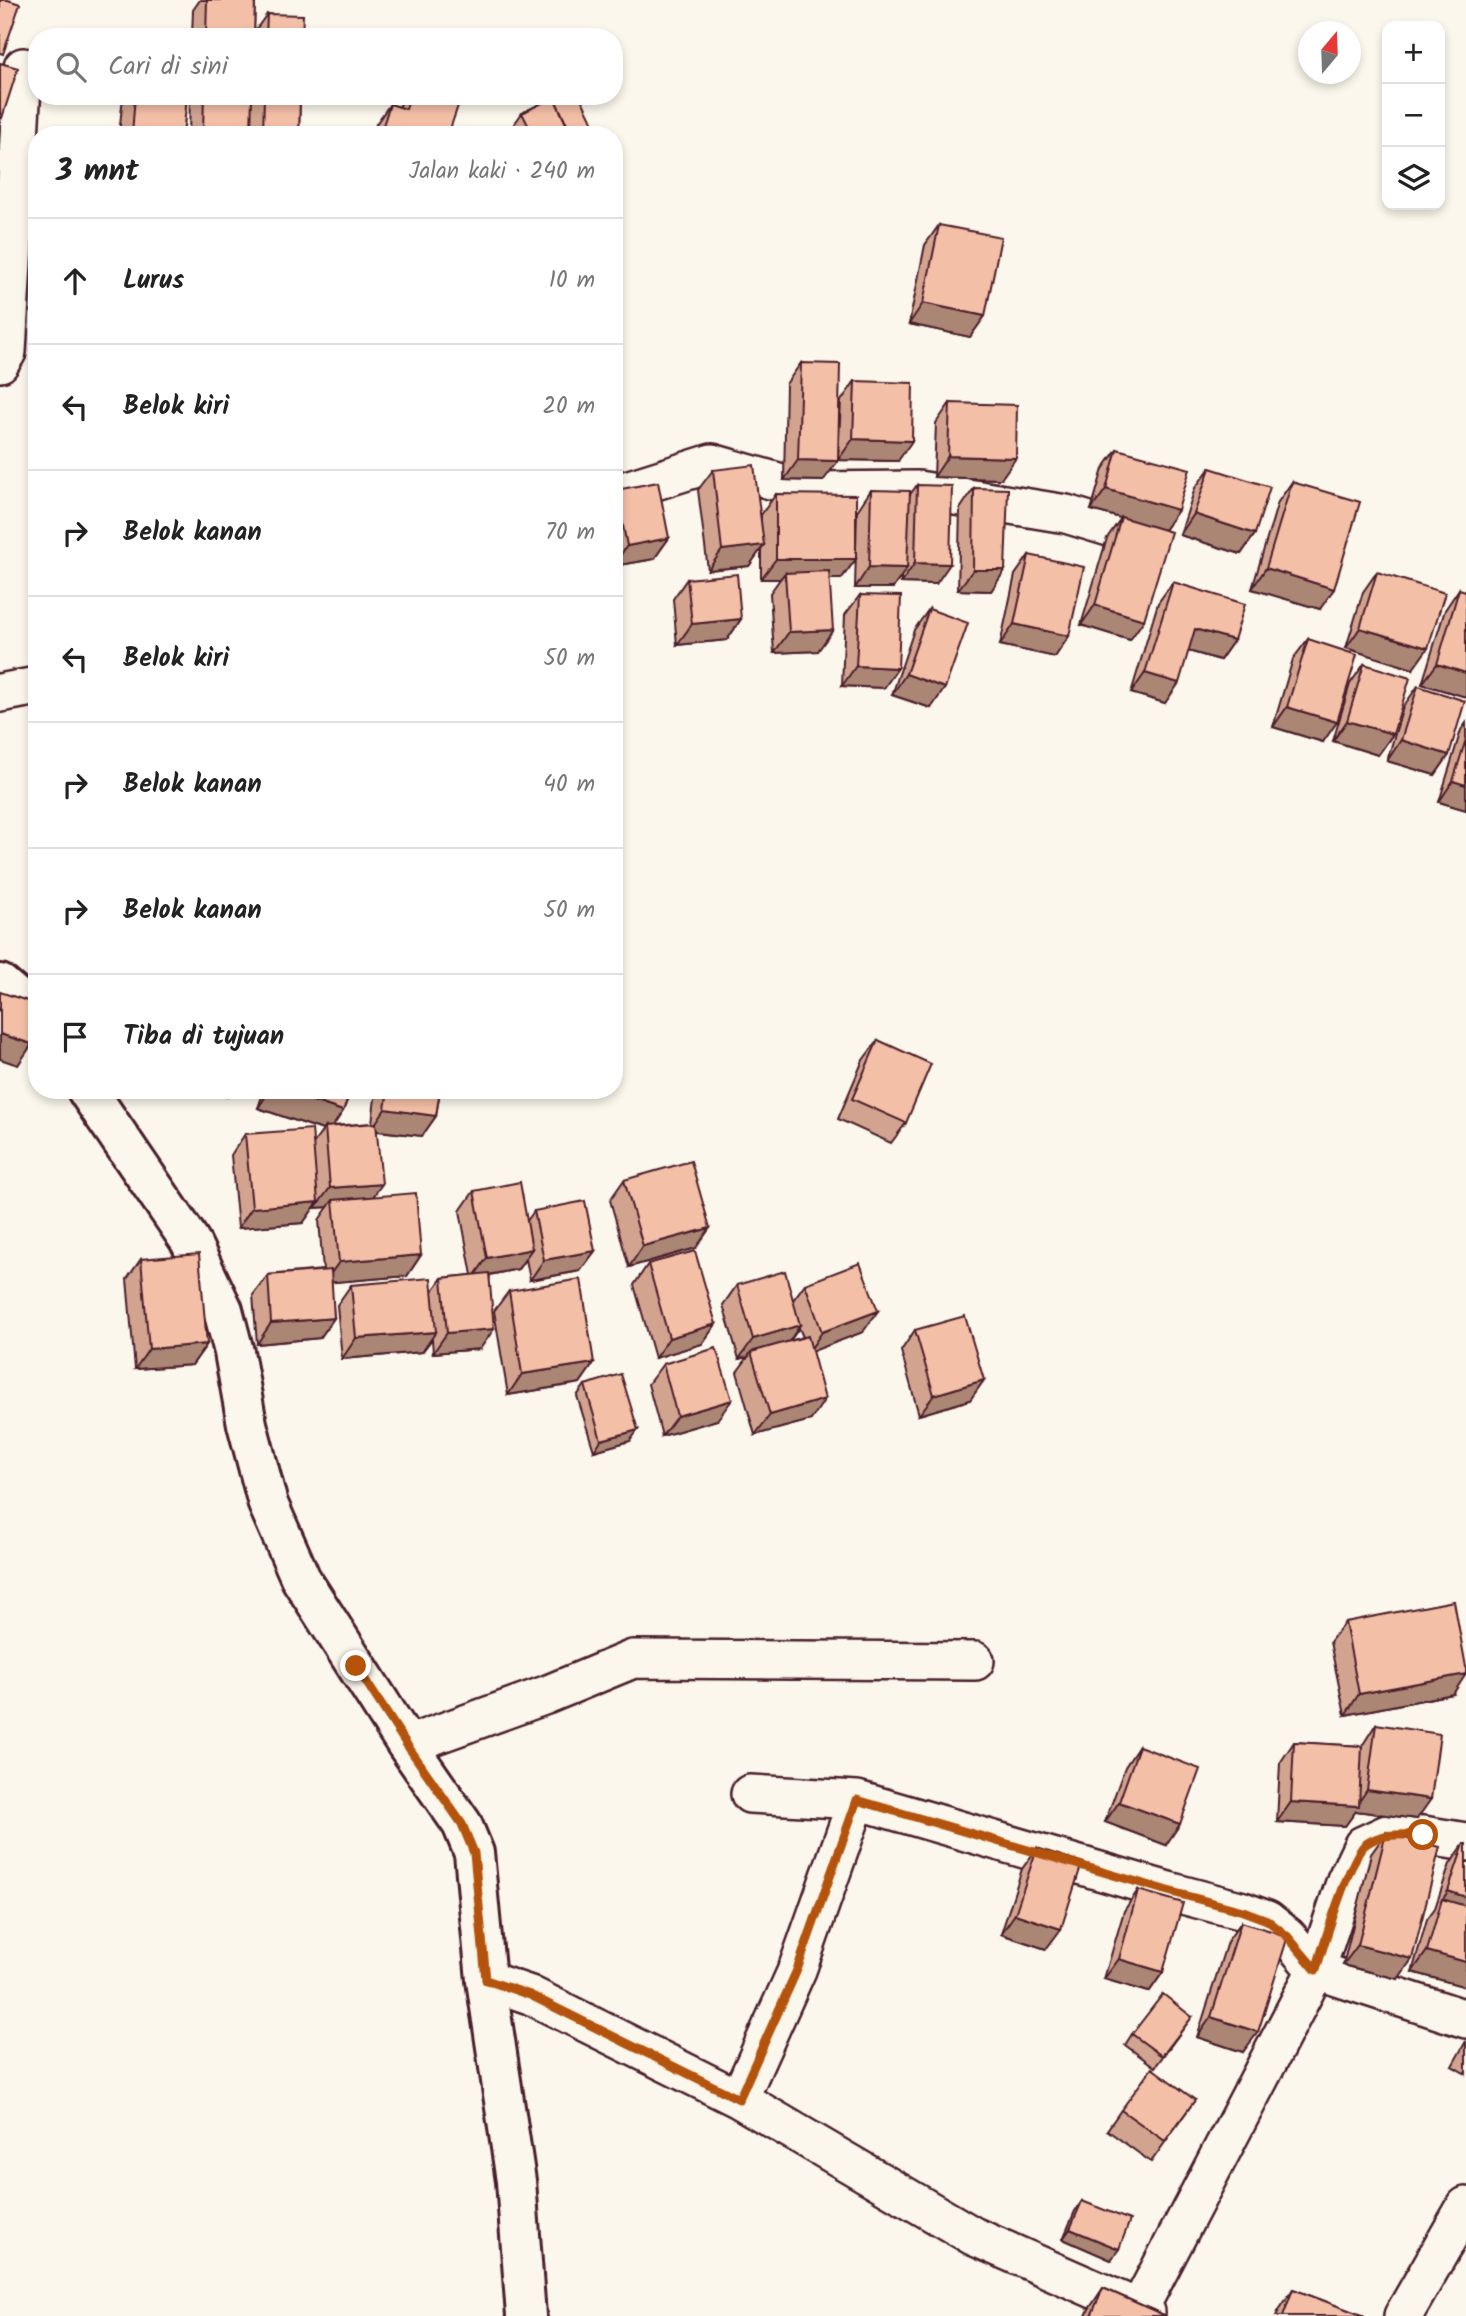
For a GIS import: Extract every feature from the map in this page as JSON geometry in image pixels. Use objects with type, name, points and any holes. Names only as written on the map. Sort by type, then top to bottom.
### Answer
[{"type":"street","points":[[15,356],[23,66]]},
{"type":"street","points":[[623,491],[712,463],[809,491],[918,490],[1066,514],[1132,534]]},
{"type":"street","points":[[0,693],[28,688]]},
{"type":"street","points":[[0,984],[28,1008]]},
{"type":"street","points":[[93,1099],[190,1241],[223,1310],[234,1352],[247,1424],[268,1504],[301,1579],[407,1745],[462,1824],[474,1853],[486,1980],[516,2181],[526,2316]]},
{"type":"street","points":[[407,1745],[546,1695],[633,1659],[975,1661]]},
{"type":"street","points":[[750,1794],[857,1800],[1255,1915],[1267,1920],[1287,1936],[1316,1970],[1466,2020]]},
{"type":"street","points":[[739,2099],[797,1970],[857,1800]]},
{"type":"street","points":[[486,1980],[530,1995],[739,2099],[973,2236],[1148,2312],[1316,1970],[1346,1880],[1363,1845],[1387,1834],[1423,1835],[1466,1842]]},
{"type":"street","points":[[1403,2316],[1466,2206]]},
{"type":"building","points":[[0,0],[20,4],[3,54],[0,53]]},
{"type":"building","points":[[207,0],[255,0],[254,28],[206,28]]},
{"type":"building","points":[[267,14],[303,15],[302,28],[266,28]]},
{"type":"building","points":[[0,63],[18,68],[2,118],[0,117]]},
{"type":"building","points":[[134,105],[186,105],[184,126],[133,126]]},
{"type":"building","points":[[204,105],[252,105],[251,126],[203,126]]},
{"type":"building","points":[[264,105],[300,105],[299,126],[263,126]]},
{"type":"building","points":[[390,105],[406,109],[407,105],[458,105],[451,126],[383,126]]},
{"type":"building","points":[[538,105],[558,105],[567,126],[528,126],[522,113]]},
{"type":"building","points":[[558,105],[584,105],[595,126],[568,126]]},
{"type":"building","points":[[939,225],[1001,237],[985,316],[923,303]]},
{"type":"building","points":[[801,363],[840,364],[838,461],[798,460]]},
{"type":"building","points":[[855,381],[913,383],[912,441],[853,439]]},
{"type":"building","points":[[950,403],[1017,405],[1016,458],[948,456]]},
{"type":"building","points":[[1117,449],[1190,469],[1178,510],[1106,489]]},
{"type":"building","points":[[754,465],[764,545],[722,550],[713,470]]},
{"type":"building","points":[[1210,468],[1270,487],[1255,534],[1194,514]]},
{"type":"building","points":[[658,482],[669,538],[627,546],[623,526],[623,489]]},
{"type":"building","points":[[1292,482],[1360,502],[1334,589],[1266,568]]},
{"type":"building","points":[[917,485],[952,486],[950,564],[915,563]]},
{"type":"building","points":[[974,488],[1008,489],[1005,570],[973,570]]},
{"type":"building","points":[[871,490],[910,491],[907,568],[869,567]]},
{"type":"building","points":[[776,494],[856,495],[856,559],[776,559]]},
{"type":"building","points":[[1121,517],[1171,532],[1144,620],[1095,605]]},
{"type":"building","points":[[1029,555],[1084,567],[1069,636],[1014,624]]},
{"type":"building","points":[[829,571],[833,630],[789,632],[785,573]]},
{"type":"building","points":[[1377,572],[1445,593],[1428,648],[1360,628]]},
{"type":"building","points":[[737,574],[741,619],[692,624],[687,579]]},
{"type":"building","points":[[1173,582],[1245,604],[1234,640],[1195,629],[1179,683],[1145,673]]},
{"type":"building","points":[[1459,589],[1466,591],[1466,673],[1437,664]]},
{"type":"building","points":[[860,595],[901,596],[898,668],[856,666]]},
{"type":"building","points":[[929,609],[968,623],[945,688],[906,674]]},
{"type":"building","points":[[1308,639],[1357,655],[1337,722],[1287,707]]},
{"type":"building","points":[[1364,664],[1410,678],[1393,734],[1347,721]]},
{"type":"building","points":[[1418,686],[1465,701],[1449,755],[1401,740]]},
{"type":"building","points":[[1466,739],[1466,785],[1453,781]]},
{"type":"building","points":[[0,992],[28,1001],[28,1043],[0,1034]]},
{"type":"building","points":[[878,1040],[931,1064],[906,1123],[852,1099]]},
{"type":"building","points":[[307,1099],[348,1099],[343,1111]]},
{"type":"building","points":[[387,1099],[439,1099],[436,1116],[385,1109]]},
{"type":"building","points":[[376,1123],[382,1184],[330,1188],[325,1127]]},
{"type":"building","points":[[312,1129],[318,1202],[252,1208],[245,1134]]},
{"type":"building","points":[[691,1161],[710,1228],[643,1246],[624,1180]]},
{"type":"building","points":[[520,1182],[532,1249],[487,1258],[474,1191]]},
{"type":"building","points":[[416,1193],[421,1255],[339,1262],[333,1200]]},
{"type":"building","points":[[585,1201],[595,1251],[544,1260],[534,1211]]},
{"type":"building","points":[[695,1251],[716,1324],[669,1338],[648,1264]]},
{"type":"building","points":[[199,1254],[207,1344],[149,1349],[141,1259]]},
{"type":"building","points":[[860,1263],[878,1311],[822,1332],[805,1284]]},
{"type":"building","points":[[331,1270],[334,1318],[271,1323],[268,1275]]},
{"type":"building","points":[[785,1271],[800,1325],[753,1339],[737,1285]]},
{"type":"building","points":[[489,1273],[494,1329],[447,1333],[442,1278]]},
{"type":"building","points":[[431,1278],[436,1332],[356,1338],[351,1285]]},
{"type":"building","points":[[581,1279],[594,1363],[522,1374],[509,1291]]},
{"type":"building","points":[[965,1316],[984,1380],[934,1395],[915,1330]]},
{"type":"building","points":[[808,1336],[825,1399],[770,1415],[751,1352]]},
{"type":"building","points":[[716,1348],[732,1400],[677,1416],[663,1364]]},
{"type":"building","points":[[621,1374],[638,1430],[601,1440],[585,1385]]},
{"type":"building","points":[[1454,1601],[1466,1674],[1359,1694],[1345,1622]]},
{"type":"building","points":[[1376,1724],[1440,1734],[1431,1799],[1367,1790]]},
{"type":"building","points":[[1294,1742],[1362,1746],[1359,1806],[1291,1802]]},
{"type":"building","points":[[1139,1746],[1200,1769],[1180,1824],[1119,1802]]},
{"type":"building","points":[[1386,1833],[1440,1847],[1412,1959],[1358,1945]]},
{"type":"building","points":[[1466,1844],[1466,1897],[1448,1891]]},
{"type":"building","points":[[1037,1848],[1082,1863],[1061,1929],[1015,1914]]},
{"type":"building","points":[[1138,1890],[1183,1903],[1163,1972],[1119,1959]]},
{"type":"building","points":[[1442,1899],[1466,1906],[1466,1962],[1427,1951]]},
{"type":"building","points":[[1241,1922],[1288,1936],[1258,2032],[1211,2017]]},
{"type":"building","points":[[1163,1994],[1192,2017],[1162,2056],[1132,2034]]},
{"type":"building","points":[[1152,2068],[1195,2100],[1165,2141],[1121,2110]]},
{"type":"building","points":[[1082,2201],[1130,2220],[1119,2249],[1070,2229]]},
{"type":"building","points":[[1103,2288],[1166,2316],[1091,2316]]},
{"type":"building","points":[[1293,2289],[1364,2316],[1283,2316]]},
{"type":"route","points":[[356,1666],[462,1824],[474,1853],[486,1980],[530,1995],[739,2099],[797,1970],[857,1800],[1243,1911],[1267,1920],[1287,1936],[1316,1970],[1346,1880],[1363,1845],[1387,1834],[1423,1835]]}]
